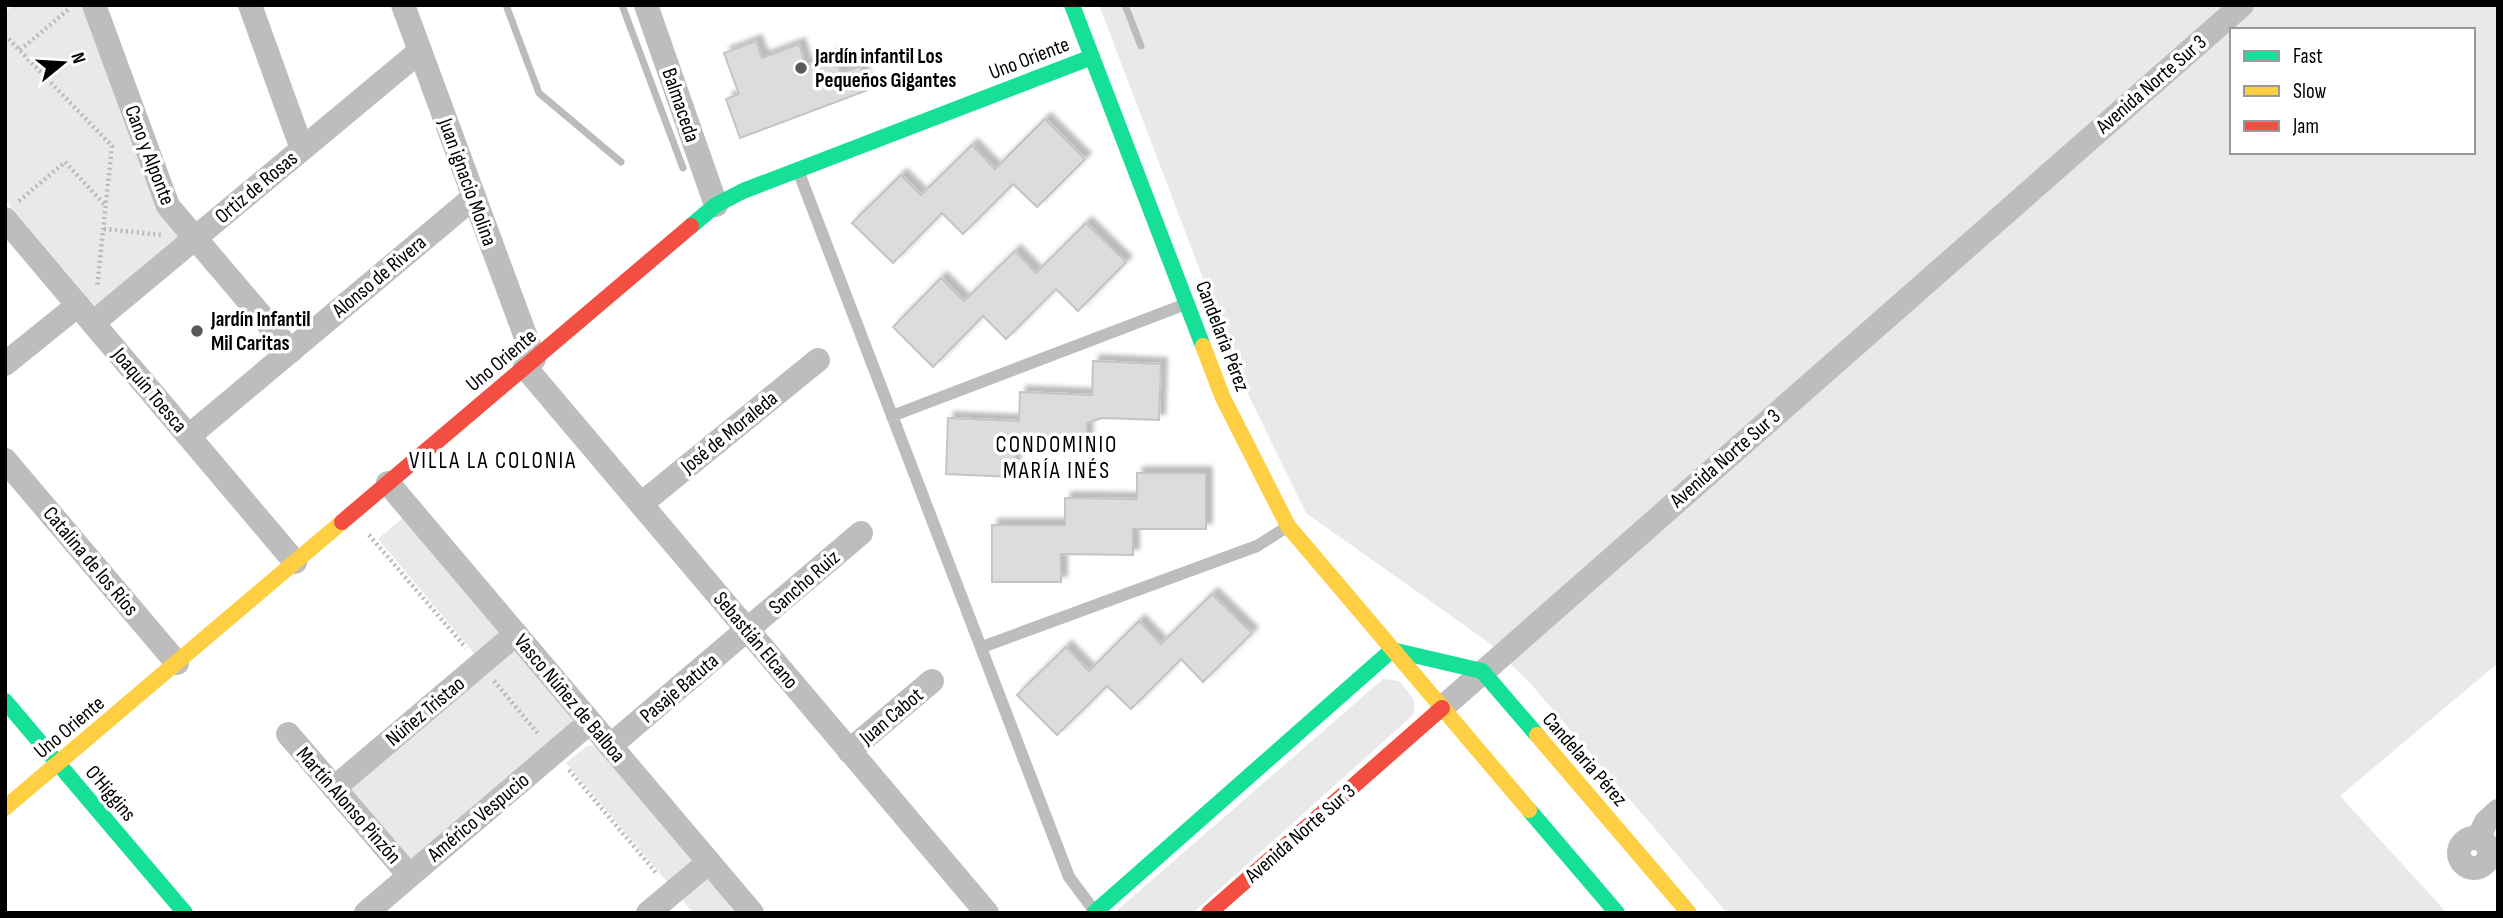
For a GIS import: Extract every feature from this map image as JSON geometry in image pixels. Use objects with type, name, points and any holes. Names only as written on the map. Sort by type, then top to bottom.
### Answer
[{"type":"street","name":"Cano y Alponte","points":[[94,5],[164,197],[173,214],[290,351]]},
{"type":"street","points":[[250,5],[302,149]]},
{"type":"street","name":"Juan ignacio Molina","points":[[403,5],[474,197],[529,363]]},
{"type":"street","name":"Balmaceda","points":[[646,5],[716,205]]},
{"type":"street","name":"Candelaria Pérez","points":[[1072,5],[1223,398],[1288,526],[1618,913]]},
{"type":"street","name":"Avenida Norte Sur 3","points":[[1209,913],[2242,5]]},
{"type":"street","name":"Ortiz de Rosas","points":[[5,364],[86,314],[194,239],[420,51]]},
{"type":"street","name":"Uno Oriente","points":[[5,808],[716,205],[743,191],[1092,57]]},
{"type":"street","name":"Alonso de Rivera","points":[[189,436],[474,197]]},
{"type":"street","name":"Joaquín Toesca","points":[[10,211],[86,314],[295,562]]},
{"type":"street","name":"José de Moraleda","points":[[641,505],[818,360]]},
{"type":"street","name":"Sebastián Elcano","points":[[529,363],[641,505],[987,913]]},
{"type":"street","name":"Catalina de los Ríos","points":[[5,460],[177,663]]},
{"type":"street","name":"Vasco Núñez de Balboa","points":[[388,483],[751,913]]},
{"type":"street","name":"Sancho Ruiz","points":[[748,630],[861,533]]},
{"type":"street","name":"Pasaje Batuta","points":[[610,746],[748,630]]},
{"type":"street","name":"Núñez Tristao","points":[[334,788],[516,634]]},
{"type":"street","points":[[1095,912],[1392,650],[1482,671]]},
{"type":"street","name":"Candelaria Pérez","points":[[1482,671],[1689,913]]},
{"type":"street","name":"Juan Cabot","points":[[849,751],[932,681]]},
{"type":"street","name":"O'Higgins","points":[[5,701],[185,913]]},
{"type":"street","name":"Américo Vespucio","points":[[366,913],[590,722]]},
{"type":"street","name":"Martín Alonso Pinzón","points":[[288,734],[410,876]]},
{"type":"street","points":[[2478,838],[2486,822],[2498,811]]},
{"type":"street","points":[[648,913],[709,862]]},
{"type":"lane","points":[[797,170],[1069,877],[1095,912]]},
{"type":"lane","points":[[892,416],[1187,304]]},
{"type":"lane","points":[[982,647],[1256,546],[1288,526]]},
{"type":"path","points":[[20,50],[73,5]]},
{"type":"path","points":[[5,35],[111,145],[104,229],[86,314]]},
{"type":"path","points":[[10,211],[65,162],[106,206]]},
{"type":"path","points":[[104,229],[194,239]]},
{"type":"path","points":[[351,514],[673,892]]},
{"type":"shaded area","points":[[14,5],[86,5],[182,234],[97,308],[5,200],[5,12]]},
{"type":"shaded area","points":[[1099,5],[2498,5],[2498,663],[2340,796],[2447,913],[1727,913],[1530,683],[1488,642],[1306,513],[1244,386]]},
{"type":"shaded area","points":[[406,515],[499,632],[498,641],[478,658],[378,539]]},
{"type":"shaded area","points":[[512,647],[573,718],[571,723],[414,857],[408,859],[352,796],[350,783]]},
{"type":"shaded area","points":[[1383,679],[1399,681],[1414,699],[1414,714],[1193,913],[1114,913]]},
{"type":"shaded area","points":[[595,745],[693,862],[670,885],[566,763],[587,746]]},
{"type":"shaded area","points":[[704,876],[742,913],[693,913],[678,895]]},
{"type":"building","points":[[756,41],[762,58],[799,44],[806,66],[834,55],[841,73],[860,66],[868,90],[740,138],[726,99],[739,94],[724,53]]},
{"type":"building","points":[[1045,119],[1085,159],[1037,207],[1013,184],[963,234],[942,213],[893,263],[852,223],[901,175],[921,195],[972,145],[995,169]]},
{"type":"building","points":[[1086,223],[1126,262],[1078,311],[1056,289],[1006,339],[983,316],[933,367],[893,327],[941,278],[964,301],[1015,251],[1036,273]]},
{"type":"building","points":[[1093,361],[1161,364],[1159,420],[1102,418],[1087,423],[1086,451],[1015,448],[1014,477],[946,474],[948,418],[1019,421],[1020,392],[1092,395]]},
{"type":"building","points":[[1137,473],[1206,473],[1206,529],[1133,529],[1133,555],[1061,554],[1061,582],[992,582],[992,525],[1065,525],[1065,498],[1137,499]]},
{"type":"building","points":[[1212,594],[1252,633],[1203,682],[1181,659],[1131,709],[1107,686],[1057,735],[1017,695],[1066,647],[1089,671],[1139,621],[1161,644]]},
{"type":"waterway","points":[[506,5],[539,93],[621,162]]},
{"type":"waterway","points":[[622,5],[683,168]]},
{"type":"waterway","points":[[1125,5],[1141,46]]},
{"type":"traffic: fast","points":[[1072,5],[1203,346]]},
{"type":"traffic: fast","points":[[691,226],[716,205],[743,191],[1092,57]]},
{"type":"traffic: fast","points":[[1094,913],[1392,650],[1482,671],[1537,735]]},
{"type":"traffic: fast","points":[[5,701],[185,913]]},
{"type":"traffic: fast","points":[[1529,810],[1617,913]]},
{"type":"traffic: slow","points":[[1203,346],[1223,398],[1288,526],[1529,810]]},
{"type":"traffic: slow","points":[[5,808],[342,522]]},
{"type":"traffic: slow","points":[[1537,735],[1689,913]]},
{"type":"traffic: jam","points":[[342,522],[691,226]]},
{"type":"traffic: jam","points":[[1209,913],[1442,708]]},
{"type":"place","name":"Jardín infantil Los Pequeños Gigantes","points":[[801,68]]},
{"type":"place","name":"Jardín Infantil Mil Caritas","points":[[197,331]]},
{"type":"district","name":"CONDOMINIO MARÍA INÉS","points":[[1057,457]]},
{"type":"district","name":"VILLA LA COLONIA","points":[[493,460]]}]
